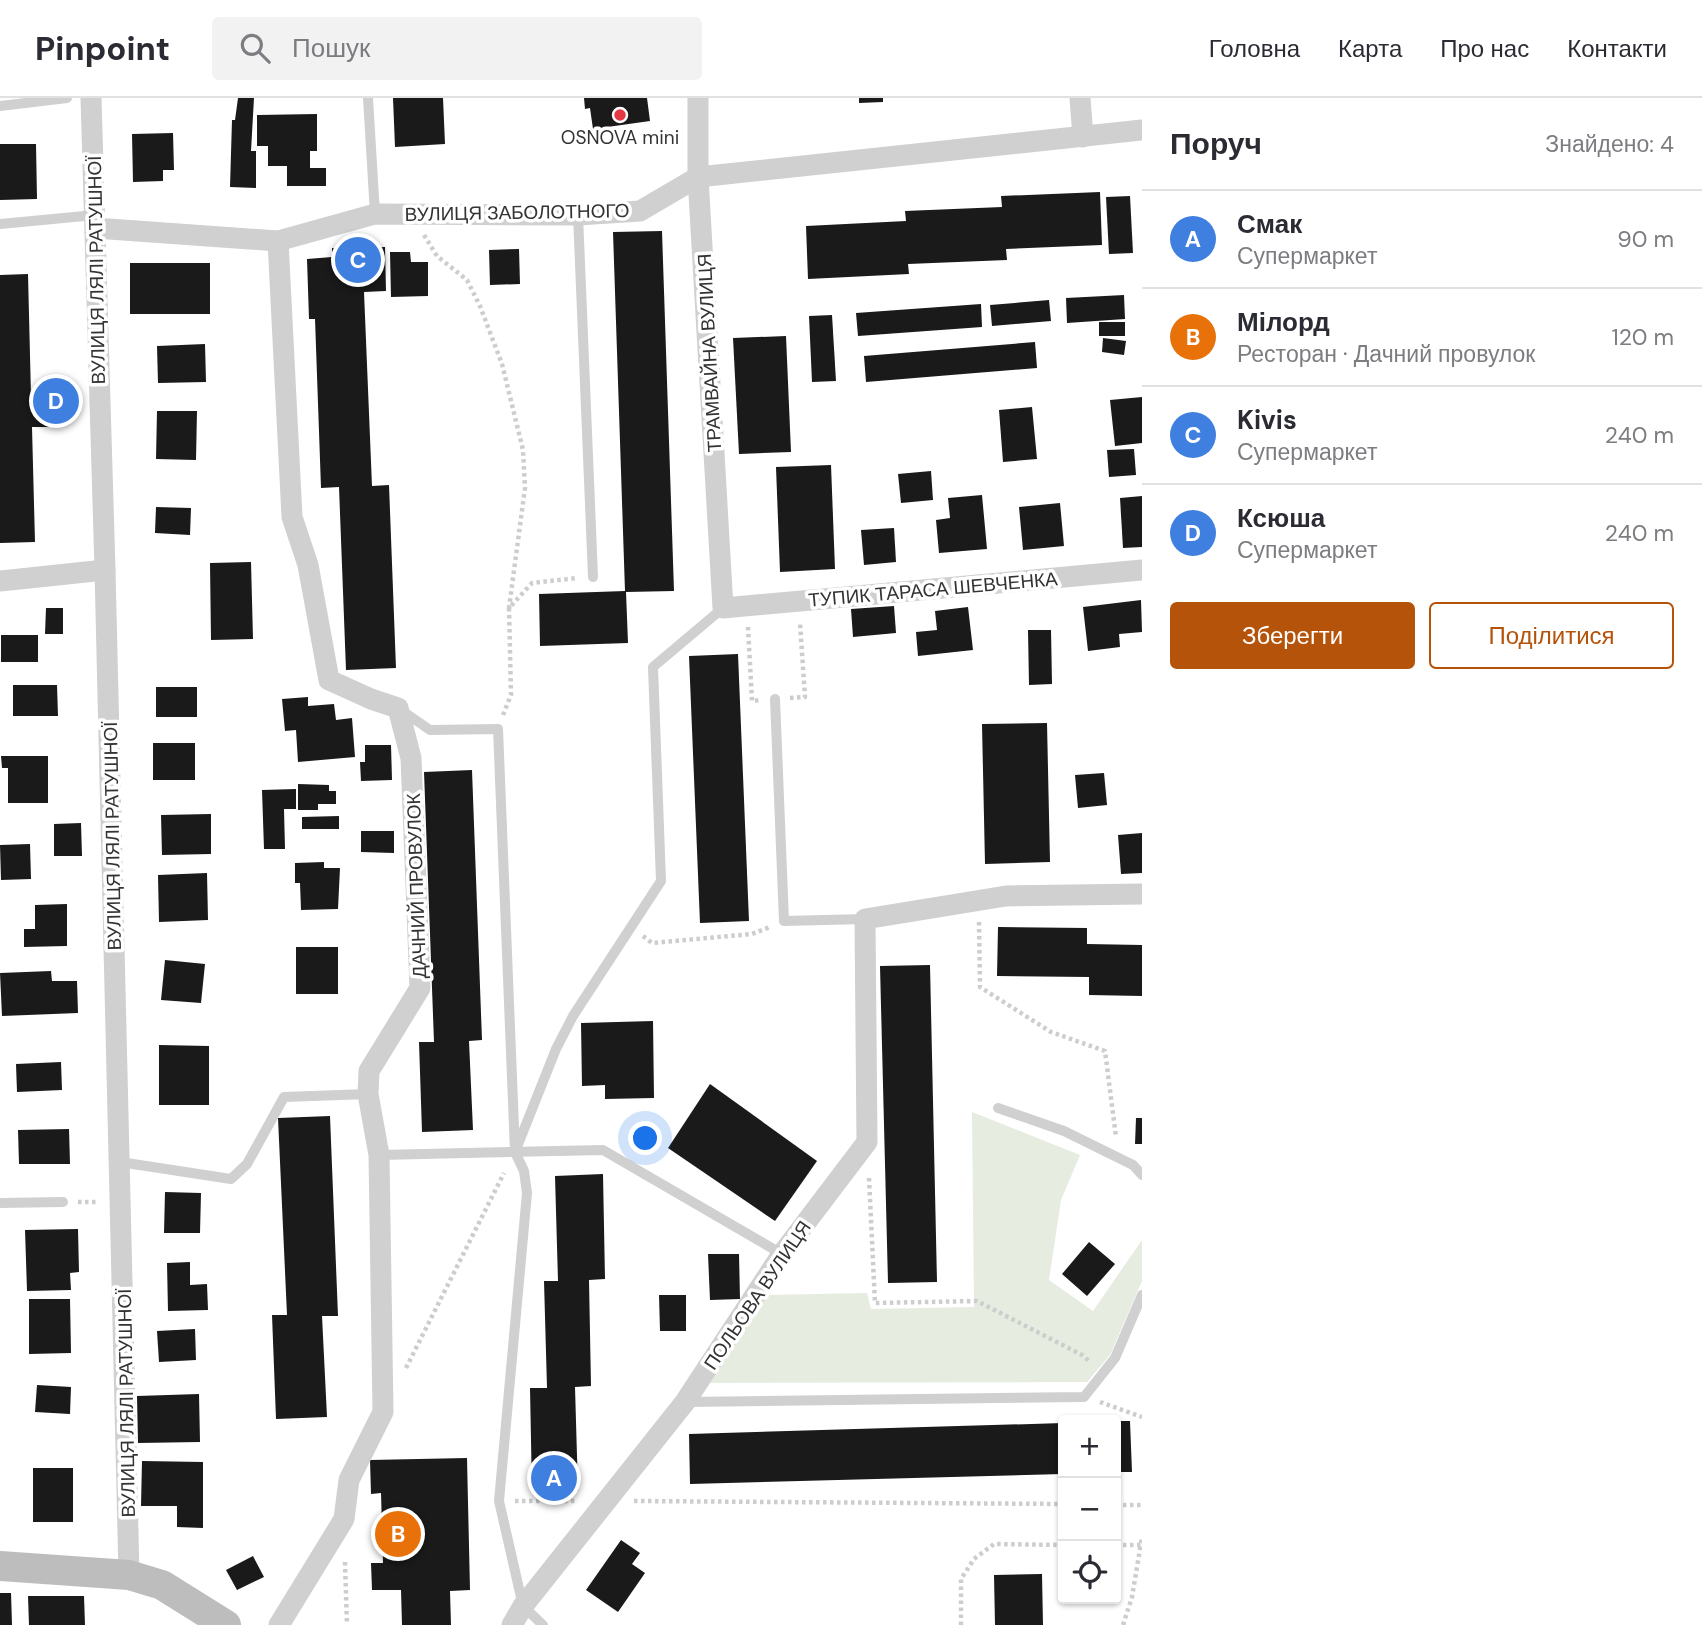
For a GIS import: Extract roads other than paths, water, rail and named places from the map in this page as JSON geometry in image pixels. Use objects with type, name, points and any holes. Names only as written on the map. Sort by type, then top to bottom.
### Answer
[{"type":"street","name":"ВУЛИЦЯ ЛЯЛІ РАТУШНОЇ","points":[[91,98],[129,1575]]},
{"type":"street","name":"ТРАМВАЙНА ВУЛИЦЯ","points":[[698,98],[698,177],[723,608]]},
{"type":"street","points":[[1080,98],[1083,137]]},
{"type":"street","name":"ВУЛИЦЯ ЗАБОЛОТНОГО","points":[[95,222],[278,241],[375,214],[578,215],[640,211],[698,177],[1142,130]]},
{"type":"street","points":[[278,241],[292,517],[308,565],[329,680],[398,708]]},
{"type":"street","points":[[0,581],[105,570]]},
{"type":"street","name":"ТУПИК ТАРАСА ШЕВЧЕНКА","points":[[723,608],[1142,570]]},
{"type":"street","name":"ДАЧНИЙ ПРОВУЛОК","points":[[279,1625],[344,1519],[349,1479],[383,1412],[379,1155],[368,1094],[369,1070],[420,988],[411,758],[398,708]]},
{"type":"street","points":[[865,919],[1006,896],[1142,894]]},
{"type":"street","name":"ПОЛЬОВА ВУЛИЦЯ","points":[[517,1616],[685,1402],[782,1254],[867,1142],[865,919]]},
{"type":"street","points":[[0,1566],[129,1575],[162,1585],[226,1625]]},
{"type":"lane","points":[[0,106],[67,98]]},
{"type":"lane","points":[[368,98],[375,214]]},
{"type":"lane","points":[[578,215],[593,577]]},
{"type":"lane","points":[[0,224],[95,222]]},
{"type":"lane","points":[[515,1152],[556,1049],[661,881],[653,667],[723,608]]},
{"type":"lane","points":[[775,699],[784,921],[865,919]]},
{"type":"lane","points":[[398,708],[430,730],[498,729],[515,1152],[524,1171],[527,1193],[499,1501],[517,1616],[544,1625]]},
{"type":"lane","points":[[120,1162],[231,1179],[247,1164],[284,1097],[368,1094]]},
{"type":"lane","points":[[998,1108],[1065,1131],[1133,1165],[1142,1175]]},
{"type":"lane","points":[[379,1155],[603,1150],[782,1254]]},
{"type":"lane","points":[[0,1203],[63,1202]]},
{"type":"lane","points":[[685,1402],[1084,1397],[1115,1358],[1142,1295]]},
{"type":"place","name":"OSNOVA mini","points":[[620,115]]},
{"type":"place","name":"Kivis","points":[[358,260]]},
{"type":"place","name":"Ксюша","points":[[56,401]]},
{"type":"place","name":"Смак","points":[[554,1478]]},
{"type":"place","name":"Мілорд","points":[[398,1534]]}]
